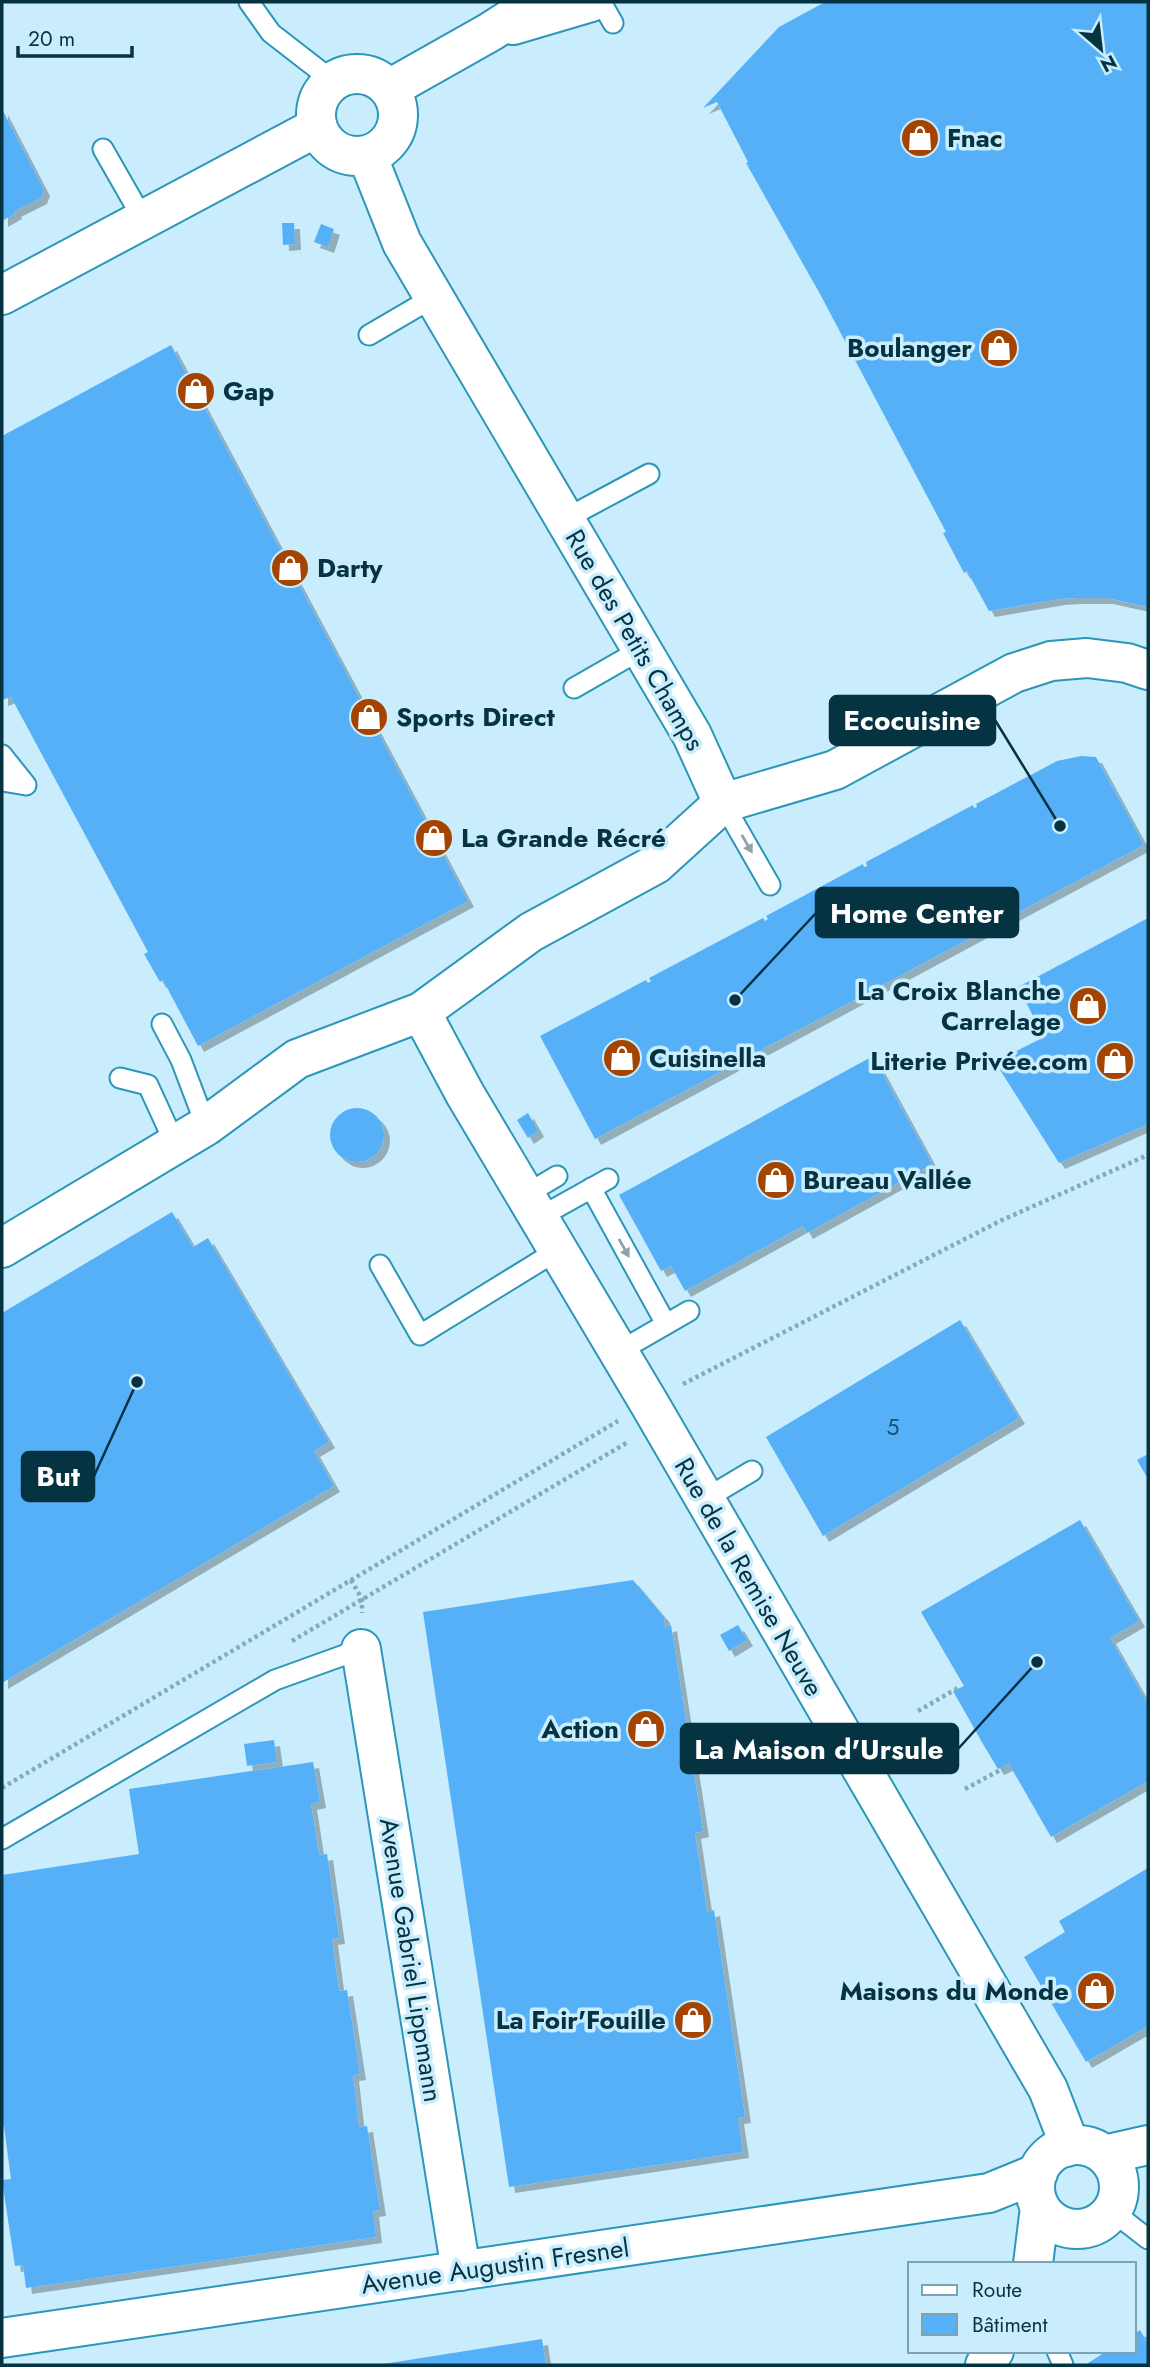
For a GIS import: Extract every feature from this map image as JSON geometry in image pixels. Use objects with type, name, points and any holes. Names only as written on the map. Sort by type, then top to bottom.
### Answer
[{"type":"street","points":[[389,89],[537,2]]},
{"type":"street","points":[[490,32],[602,13]]},
{"type":"street","points":[[356,73],[380,81],[389,89],[398,113],[391,138],[382,148],[367,155],[344,154],[332,148],[323,138],[317,127],[317,101],[333,81],[356,73]]},
{"type":"street","points":[[2,295],[317,127]]},
{"type":"street","name":"Rue des Petits Champs","points":[[367,155],[402,243],[692,735],[723,803]]},
{"type":"street","points":[[2,1248],[190,1135],[297,1059],[421,1012],[531,932],[656,864],[723,803],[835,770],[1014,673],[1051,661],[1087,658],[1127,663],[1148,670]]},
{"type":"street","name":"Rue de la Remise Neuve","points":[[421,1012],[465,1094],[652,1408],[1048,2089],[1065,2133],[1067,2147]]},
{"type":"street","name":"Avenue Gabriel Lippmann","points":[[361,1649],[461,2271]]},
{"type":"street","points":[[1044,2201],[1075,2229],[1089,2228],[1102,2222],[1120,2176],[1148,2145]]},
{"type":"street","points":[[1043,2262],[1044,2161],[1054,2152],[1067,2147],[1093,2148],[1120,2176]]},
{"type":"street","name":"Avenue Augustin Fresnel","points":[[2,2338],[989,2193],[1044,2201]]},
{"type":"street","points":[[1033,2262],[1044,2201]]},
{"type":"lane","points":[[249,2],[271,33],[333,81]]},
{"type":"lane","points":[[601,2],[602,13]]},
{"type":"lane","points":[[103,149],[143,219]]},
{"type":"lane","points":[[369,335],[434,297]]},
{"type":"lane","points":[[565,519],[649,474]]},
{"type":"lane","points":[[574,688],[642,649]]},
{"type":"lane","points":[[2,755],[26,785],[2,781]]},
{"type":"lane","points":[[723,803],[771,885]]},
{"type":"lane","points":[[162,1024],[181,1059],[190,1135]]},
{"type":"lane","points":[[120,1078],[148,1085],[190,1135]]},
{"type":"lane","points":[[532,1206],[557,1176]]},
{"type":"lane","points":[[532,1206],[600,1183],[666,1324]]},
{"type":"lane","points":[[380,1265],[420,1335],[558,1250]]},
{"type":"lane","points":[[618,1352],[689,1311]]},
{"type":"lane","points":[[705,1499],[752,1471]]},
{"type":"lane","points":[[2,1839],[275,1680],[361,1649]]},
{"type":"lane","points":[[1120,2176],[1148,2239]]},
{"type":"path","points":[[2,1788],[652,1408],[723,1362],[1000,1221],[1148,1155]]},
{"type":"path","points":[[290,1642],[632,1440],[652,1408]]},
{"type":"path","points":[[918,1711],[958,1688]]},
{"type":"path","points":[[965,1789],[1004,1769],[1003,1767]]},
{"type":"building","points":[[825,2],[1148,2],[1148,607],[1107,598],[1075,598],[989,611],[967,571],[964,573],[943,533],[946,532],[820,294],[746,163],[748,162],[717,102],[703,108],[779,27]]},
{"type":"building","points":[[2,109],[44,190],[41,198],[2,221]]},
{"type":"building","points":[[282,223],[294,223],[295,244],[283,245]]},
{"type":"building","points":[[321,224],[334,229],[328,247],[314,242]]},
{"type":"building","points":[[171,345],[468,901],[198,1046],[163,980],[160,982],[144,954],[148,952],[11,697],[2,700],[2,436]]},
{"type":"building","points":[[1081,756],[1096,757],[1144,845],[595,1139],[540,1036],[646,980],[648,983],[651,981],[649,978],[763,918],[765,921],[768,919],[766,916],[863,864],[864,867],[867,866],[866,862],[973,805],[974,808],[977,807],[976,804],[1057,761]]},
{"type":"building","points":[[1148,918],[1148,1124],[1059,1163],[995,1062],[1044,1037],[1018,987]]},
{"type":"building","name":"Bureau Vallée","points":[[873,1056],[932,1164],[807,1233],[803,1226],[685,1291],[671,1266],[661,1271],[619,1195]]},
{"type":"building","points":[[357,1108],[376,1116],[384,1135],[376,1154],[357,1162],[338,1154],[330,1135],[338,1116]]},
{"type":"building","points":[[528,1113],[538,1131],[528,1138],[517,1120]]},
{"type":"building","points":[[172,1212],[193,1247],[208,1238],[329,1442],[314,1451],[334,1486],[2,1683],[2,1313]]},
{"type":"building","points":[[960,1320],[1019,1418],[823,1536],[766,1437]]},
{"type":"building","points":[[1148,1454],[1148,1479],[1137,1460]]},
{"type":"building","points":[[1080,1520],[1139,1621],[1110,1638],[1148,1704],[1148,1781],[1051,1837],[1009,1764],[998,1769],[983,1744],[953,1691],[964,1686],[921,1612]]},
{"type":"building","points":[[633,1580],[664,1617],[665,1627],[671,1625],[703,1831],[695,1833],[707,1912],[714,1910],[745,2117],[738,2118],[743,2152],[509,2187],[423,1612]]},
{"type":"building","points":[[738,1625],[747,1640],[729,1651],[720,1635]]},
{"type":"building","points":[[274,1740],[277,1762],[247,1766],[244,1744]]},
{"type":"building","points":[[313,1762],[320,1802],[311,1804],[319,1855],[327,1854],[339,1938],[332,1939],[339,1991],[347,1990],[360,2074],[353,2075],[359,2127],[367,2126],[380,2210],[373,2211],[376,2237],[26,2288],[23,2265],[15,2266],[2,2180],[11,2179],[2,2127],[2,1875],[139,1854],[129,1789]]},
{"type":"building","name":"Maisons du Monde","points":[[1148,1868],[1148,2026],[1086,2062],[1024,1957],[1065,1932],[1059,1921]]},
{"type":"building","points":[[1140,2330],[1148,2344],[1148,2365],[1085,2365],[1104,2353],[1136,2353],[1136,2333]]},
{"type":"building","points":[[542,2339],[546,2365],[383,2365],[383,2364]]},
{"type":"place","name":"Fnac","points":[[920,138]]},
{"type":"place","name":"Boulanger","points":[[999,348]]},
{"type":"place","name":"Gap","points":[[196,391]]},
{"type":"place","name":"Darty","points":[[290,568]]},
{"type":"place","name":"Sports Direct","points":[[369,717]]},
{"type":"place","name":"Ecocuisine","points":[[1060,826]]},
{"type":"place","name":"La Grande Récré","points":[[434,838]]},
{"type":"place","name":"Home Center","points":[[735,1000]]},
{"type":"place","name":"La Croix Blanche Carrelage","points":[[1088,1006]]},
{"type":"place","name":"Cuisinella","points":[[622,1058]]},
{"type":"place","name":"Literie Privée.com","points":[[1115,1061]]},
{"type":"place","name":"Bureau Vallée","points":[[776,1180]]},
{"type":"place","name":"But","points":[[137,1382]]},
{"type":"place","name":"La Maison d'Ursule","points":[[1037,1662]]},
{"type":"place","name":"Action","points":[[646,1729]]},
{"type":"place","name":"Maisons du Monde","points":[[1096,1991]]},
{"type":"place","name":"La Foir'Fouille","points":[[693,2020]]}]
